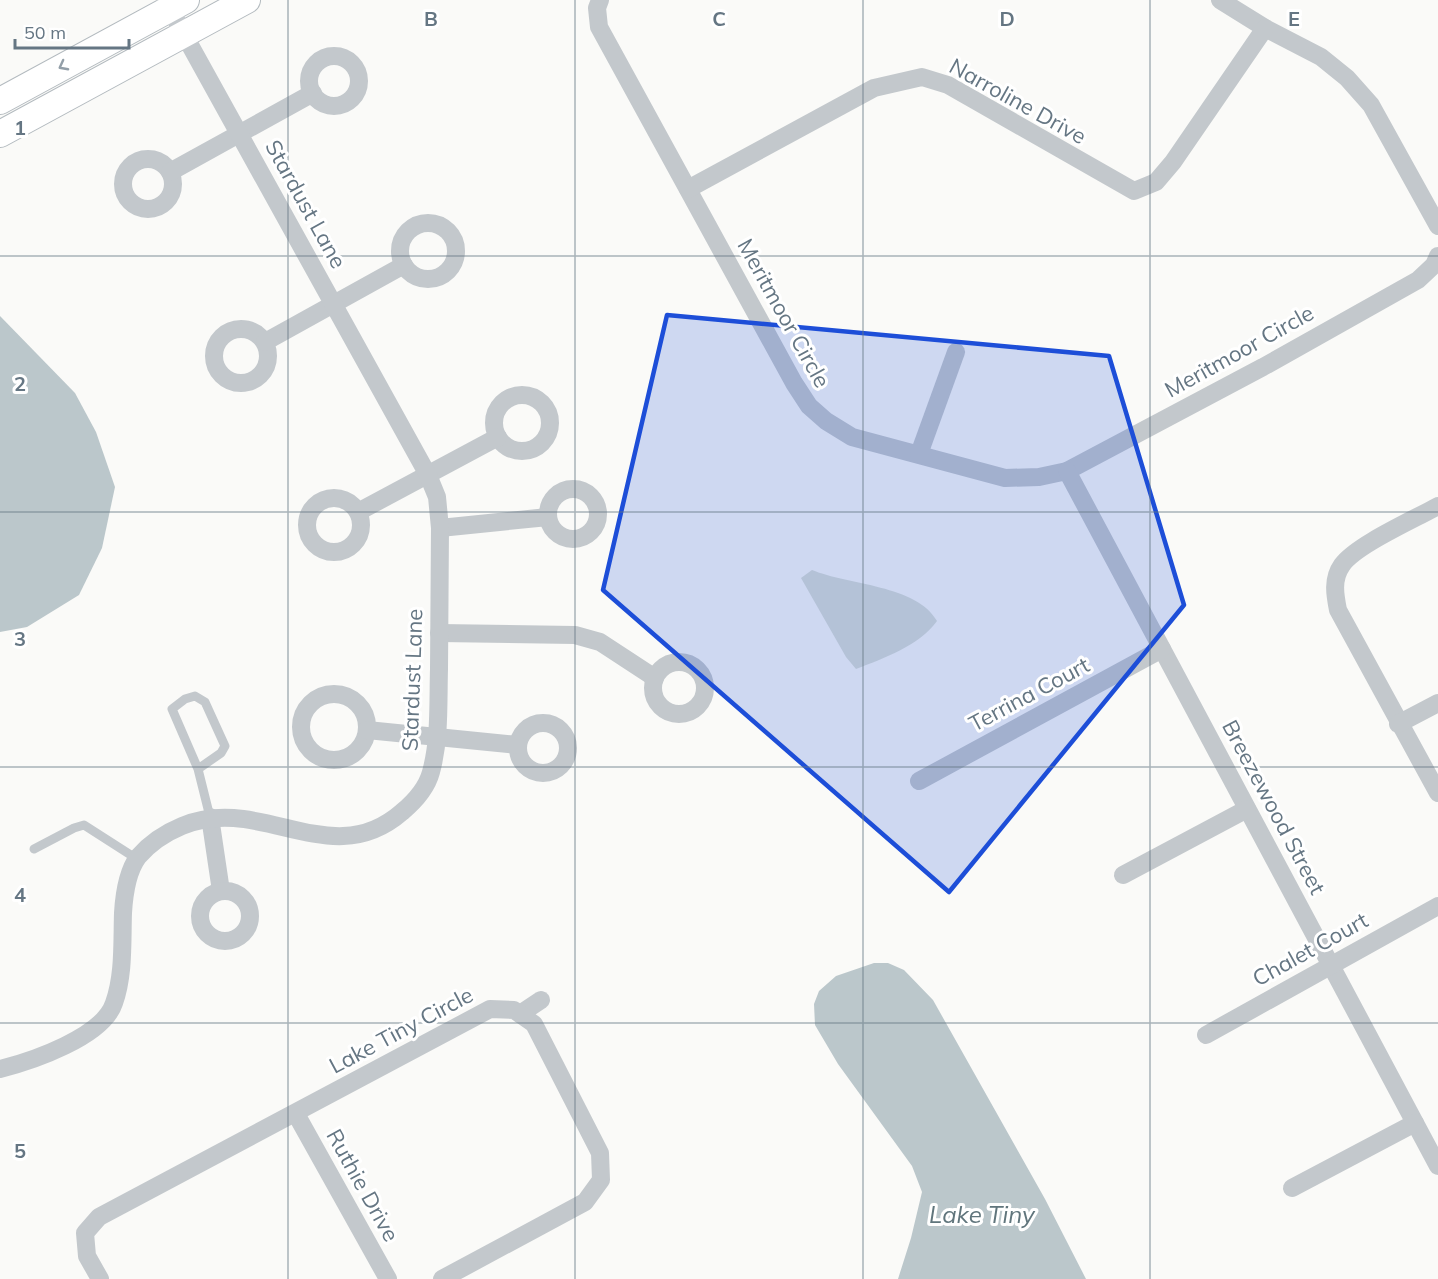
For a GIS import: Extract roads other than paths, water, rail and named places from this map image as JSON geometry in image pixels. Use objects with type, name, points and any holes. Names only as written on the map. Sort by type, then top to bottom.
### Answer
[{"type":"street","points":[[0,134],[247,0]]},
{"type":"street","name":"Meritmoor Circle","points":[[600,0],[597,8],[599,27],[808,406],[852,437],[1005,478],[1039,477],[1067,471],[1263,367],[1418,280],[1434,265],[1438,256]]},
{"type":"street","points":[[1220,0],[1265,28],[1321,57],[1347,78],[1371,105],[1438,226]]},
{"type":"street","points":[[0,101],[174,3]]},
{"type":"street","name":"Stardust Lane","points":[[0,1070],[30,1061],[94,1030],[114,1006],[121,978],[124,892],[137,858],[165,833],[200,818],[210,817],[241,817],[316,836],[351,836],[374,831],[386,826],[413,803],[430,774],[438,736],[440,528],[437,497],[428,475],[185,33],[174,3]]},
{"type":"street","name":"Narroline Drive","points":[[688,189],[874,88],[922,77],[948,85],[1134,191],[1156,182],[1173,162],[1265,28]]},
{"type":"street","points":[[170,172],[313,93]]},
{"type":"street","points":[[265,342],[404,265]]},
{"type":"street","points":[[919,454],[956,351]]},
{"type":"street","points":[[358,512],[498,437]]},
{"type":"street","name":"Breezewood Street","points":[[1067,471],[1438,1166]]},
{"type":"street","points":[[1438,506],[1366,545],[1342,564],[1334,586],[1338,610],[1398,724],[1438,793]]},
{"type":"street","points":[[440,528],[548,517]]},
{"type":"street","points":[[439,633],[575,634],[600,642],[655,678]]},
{"type":"street","name":"Terrina Court","points":[[919,781],[1162,649]]},
{"type":"street","points":[[1398,724],[1438,703]]},
{"type":"street","points":[[367,730],[518,745]]},
{"type":"street","points":[[1123,875],[1247,809]]},
{"type":"street","points":[[210,817],[221,891]]},
{"type":"street","name":"Chalet Court","points":[[1206,1035],[1438,906]]},
{"type":"street","points":[[442,1279],[585,1202],[601,1180],[600,1153],[534,1024],[520,1014],[541,1000]]},
{"type":"street","name":"Lake Tiny Circle","points":[[99,1279],[87,1256],[85,1233],[99,1217],[490,1010],[514,1010],[520,1014]]},
{"type":"street","name":"Ruthie Drive","points":[[296,1114],[388,1279]]},
{"type":"street","points":[[1292,1188],[1415,1123]]},
{"type":"lane","points":[[198,769],[221,753],[225,746],[205,702],[195,696],[185,699],[172,709],[198,769],[210,817]]},
{"type":"lane","points":[[34,849],[84,825],[137,858]]},
{"type":"water","points":[[0,316],[75,393],[96,432],[115,487],[102,548],[79,595],[27,627],[0,632]]},
{"type":"water","name":"Lake Tiny","points":[[874,963],[888,963],[904,970],[933,1000],[1045,1199],[1086,1279],[898,1279],[922,1192],[912,1166],[838,1064],[815,1025],[814,1004],[819,991],[836,976]]}]
